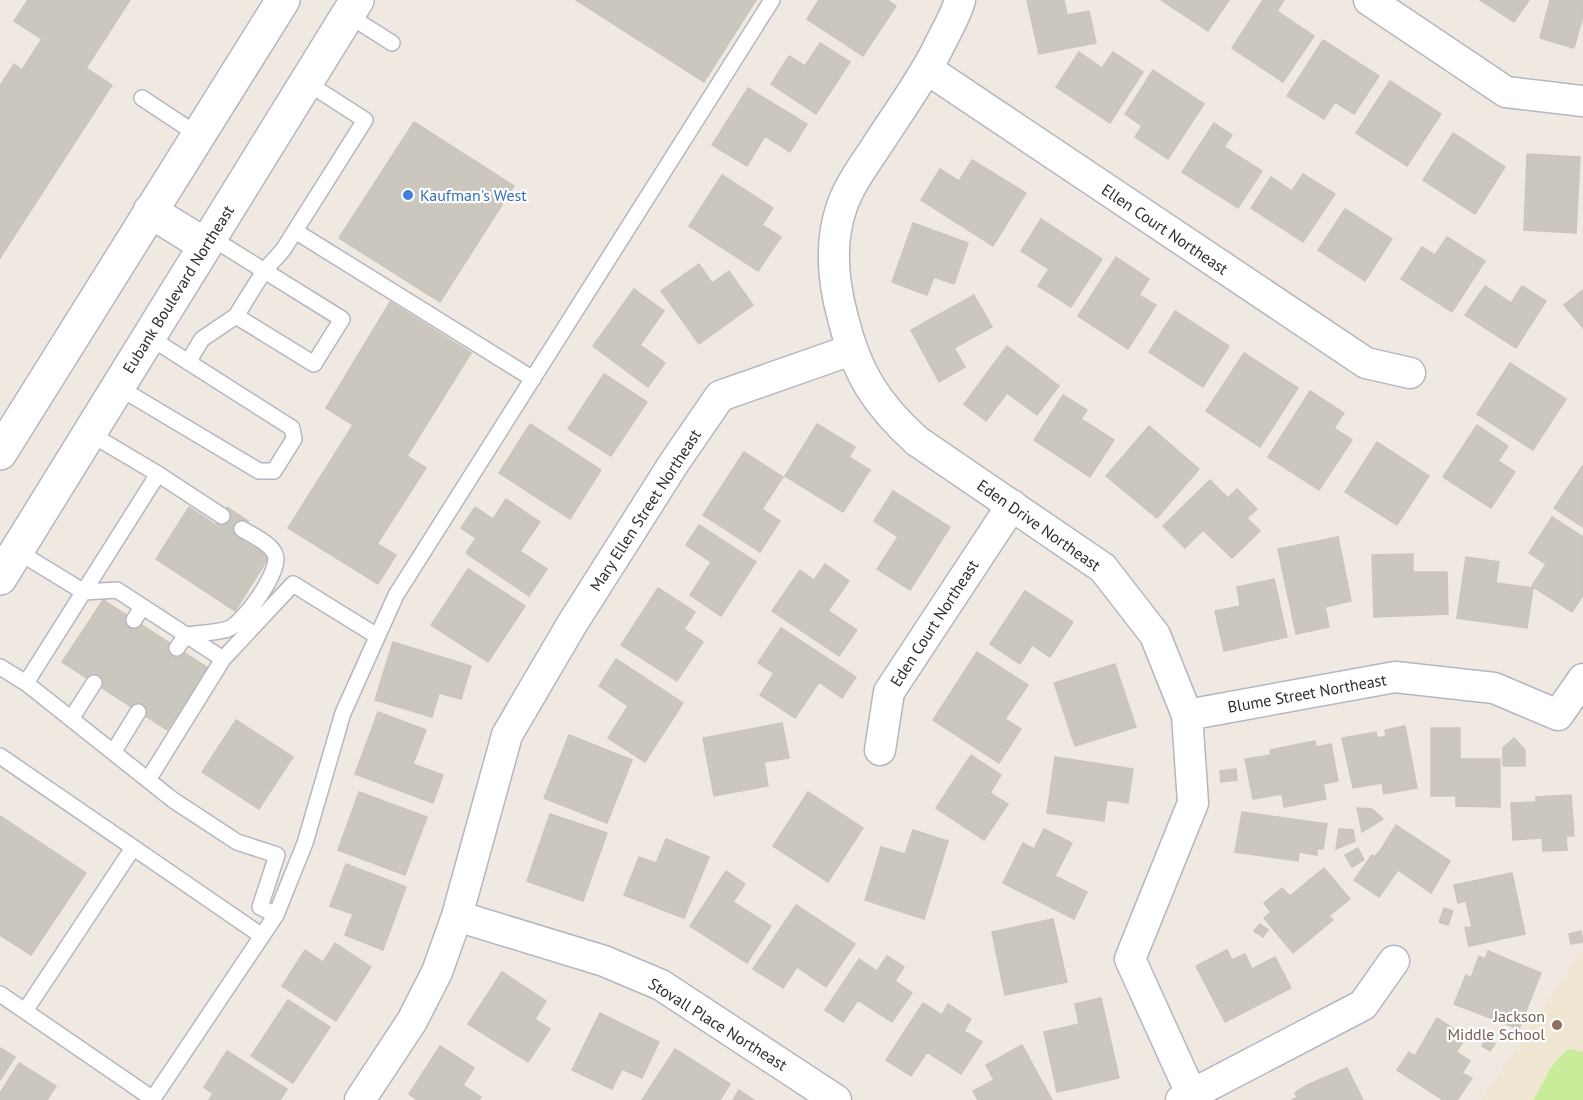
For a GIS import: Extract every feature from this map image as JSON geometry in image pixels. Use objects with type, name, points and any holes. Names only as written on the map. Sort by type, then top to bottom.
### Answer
[{"type":"main road","points":[[0,453],[283,0]]},
{"type":"main road","name":"Eubank Boulevard Northeast","points":[[8,564],[352,7]]},
{"type":"main road","points":[[150,211],[207,241]]},
{"type":"street","points":[[851,350],[835,288],[833,257],[842,206],[853,183],[927,69],[957,12],[960,0]]},
{"type":"street","points":[[1369,0],[1506,92],[1583,101]]},
{"type":"street","name":"Ellen Court Northeast","points":[[927,69],[1365,363],[1410,373]]},
{"type":"street","name":"Eden Drive Northeast","points":[[851,350],[873,394],[892,418],[917,441],[1103,568],[1155,635],[1188,715],[1192,803],[1130,959],[1189,1098]]},
{"type":"street","name":"Mary Ellen Street Northeast","points":[[360,1100],[412,1021],[437,972],[457,916],[507,735],[572,624],[680,453],[720,396],[851,350]]},
{"type":"street","name":"Eden Court Northeast","points":[[880,750],[889,692],[1012,505]]},
{"type":"street","name":"Blume Street Northeast","points":[[1188,715],[1395,677],[1494,688],[1558,715],[1583,679]]},
{"type":"street","name":"Stovall Place Northeast","points":[[457,916],[604,961],[661,985],[836,1100]]},
{"type":"street","points":[[1189,1098],[1363,1005],[1394,961]]},
{"type":"lane","points":[[0,994],[153,1099],[276,915],[305,843],[343,713],[396,596],[772,0]]},
{"type":"lane","points":[[352,7],[392,43]]},
{"type":"lane","points":[[188,362],[202,339],[236,316],[264,271],[295,231],[365,120],[306,82]]},
{"type":"lane","points":[[142,98],[198,135]]},
{"type":"lane","points":[[295,231],[533,379]]},
{"type":"lane","points":[[207,241],[264,271],[342,320],[314,364],[236,316]]},
{"type":"lane","points":[[118,387],[259,471],[274,471],[294,439],[292,428],[149,337]]},
{"type":"lane","points":[[89,433],[222,516]]},
{"type":"lane","points":[[26,683],[158,474]]},
{"type":"lane","points":[[182,642],[228,629],[242,621],[276,568],[276,556],[270,547],[242,529]]},
{"type":"lane","points":[[8,564],[84,592],[117,590],[138,614],[182,642],[223,659]]},
{"type":"lane","points":[[148,780],[223,659],[293,584],[377,636]]},
{"type":"lane","points":[[0,666],[26,683],[114,751],[172,800],[237,842],[277,855],[260,908],[276,915]]},
{"type":"lane","points":[[71,719],[94,683]]},
{"type":"lane","points":[[114,751],[138,711]]},
{"type":"lane","points":[[0,756],[262,936]]},
{"type":"lane","points":[[25,1011],[134,848]]},
{"type":"shaded area","name":"Jackson Middle School","points":[[1583,949],[1583,1100],[1481,1100]]},
{"type":"green space","points":[[1569,1049],[1583,1052],[1583,1100],[1533,1100],[1557,1060]]},
{"type":"building","points":[[28,0],[130,0],[86,68],[112,85],[0,258],[0,86],[14,64],[22,70],[42,39],[14,21]]},
{"type":"building","points":[[576,0],[756,0],[704,82]]},
{"type":"building","points":[[819,0],[887,0],[896,6],[863,56],[807,19]]},
{"type":"building","points":[[1027,0],[1064,0],[1067,15],[1089,11],[1096,43],[1039,54]]},
{"type":"building","points":[[1161,0],[1229,0],[1208,31]]},
{"type":"building","points":[[1263,0],[1284,0],[1277,11],[1314,36],[1283,82],[1232,48]]},
{"type":"building","points":[[1480,0],[1529,0],[1514,22]]},
{"type":"building","points":[[1550,0],[1583,0],[1583,16],[1574,48],[1540,38]]},
{"type":"building","points":[[1323,40],[1379,76],[1354,114],[1335,102],[1324,119],[1287,96]]},
{"type":"building","points":[[820,43],[850,62],[816,114],[771,84],[789,56],[805,66]]},
{"type":"building","points":[[1079,52],[1102,68],[1113,52],[1143,72],[1110,123],[1056,87]]},
{"type":"building","points":[[1153,70],[1204,104],[1168,159],[1135,137],[1142,126],[1125,114]]},
{"type":"building","points":[[1390,81],[1441,114],[1407,166],[1356,133]]},
{"type":"building","points":[[748,88],[807,124],[790,152],[765,136],[747,166],[712,145]]},
{"type":"building","points":[[414,122],[514,186],[440,302],[339,238]]},
{"type":"building","points":[[1214,123],[1232,135],[1224,147],[1262,171],[1238,208],[1182,172]]},
{"type":"building","points":[[1453,133],[1505,167],[1475,214],[1423,180]]},
{"type":"building","points":[[1527,154],[1580,157],[1576,233],[1524,230]]},
{"type":"building","points":[[972,160],[1026,193],[993,246],[921,200],[940,169],[959,181]]},
{"type":"building","points":[[1303,174],[1335,194],[1303,242],[1251,208],[1271,177],[1292,191]]},
{"type":"building","points":[[722,175],[773,208],[762,225],[781,237],[758,271],[689,226]]},
{"type":"building","points":[[1345,209],[1392,239],[1365,281],[1318,250]]},
{"type":"building","points":[[1041,219],[1102,259],[1071,307],[1038,286],[1049,269],[1021,251]]},
{"type":"building","points":[[913,223],[968,243],[954,284],[934,277],[927,295],[892,282]]},
{"type":"building","points":[[1447,237],[1485,261],[1452,312],[1401,279],[1422,247],[1435,255]]},
{"type":"building","points":[[1116,257],[1149,279],[1139,295],[1156,305],[1128,349],[1078,316]]},
{"type":"building","points":[[699,264],[712,283],[729,271],[753,305],[699,344],[661,291]]},
{"type":"building","points":[[1485,286],[1511,303],[1522,286],[1546,301],[1516,348],[1465,315]]},
{"type":"building","points":[[634,289],[664,311],[640,345],[665,363],[648,387],[593,346]]},
{"type":"building","points":[[1583,290],[1583,328],[1564,305]]},
{"type":"building","points":[[974,295],[992,327],[954,348],[965,367],[939,382],[911,330]]},
{"type":"building","points":[[390,302],[471,353],[407,456],[426,468],[377,544],[396,555],[378,584],[288,528],[353,425],[326,408]]},
{"type":"building","points":[[1175,311],[1229,346],[1203,387],[1149,352]]},
{"type":"building","points":[[1007,346],[1059,386],[1037,415],[1007,393],[986,421],[964,404]]},
{"type":"building","points":[[1244,353],[1298,388],[1260,447],[1206,411]]},
{"type":"building","points":[[1510,363],[1566,399],[1533,450],[1477,414]]},
{"type":"building","points":[[604,374],[647,402],[611,456],[568,429]]},
{"type":"building","points":[[1310,391],[1344,413],[1334,428],[1352,440],[1319,490],[1268,457]]},
{"type":"building","points":[[1063,395],[1087,410],[1081,419],[1114,440],[1090,477],[1034,440]]},
{"type":"building","points":[[530,424],[601,470],[570,519],[499,473]]},
{"type":"building","points":[[817,424],[855,447],[849,457],[870,470],[843,512],[785,476]]},
{"type":"building","points":[[1477,425],[1508,446],[1498,461],[1515,472],[1491,508],[1443,477]]},
{"type":"building","points":[[1149,426],[1199,469],[1157,518],[1106,476]]},
{"type":"building","points":[[1377,442],[1429,476],[1397,525],[1345,492]]},
{"type":"building","points":[[744,452],[783,477],[762,509],[780,521],[760,552],[703,515]]},
{"type":"building","points":[[1583,465],[1583,527],[1554,508]]},
{"type":"building","points":[[1210,480],[1228,498],[1237,489],[1257,509],[1247,518],[1260,531],[1232,558],[1203,530],[1185,548],[1163,526]]},
{"type":"building","points":[[893,491],[950,527],[910,590],[877,569],[898,537],[874,521]]},
{"type":"building","points":[[506,499],[540,522],[520,551],[547,569],[529,596],[466,553],[476,538],[461,528],[475,507],[493,519]]},
{"type":"building","points":[[189,507],[216,525],[227,507],[248,521],[237,537],[269,557],[235,611],[156,559]]},
{"type":"building","points":[[1552,517],[1583,537],[1583,595],[1572,612],[1532,586],[1546,564],[1529,553]]},
{"type":"building","points":[[699,525],[756,562],[721,616],[690,595],[711,562],[686,545]]},
{"type":"building","points":[[1338,537],[1351,601],[1325,607],[1329,627],[1296,634],[1278,549]]},
{"type":"building","points":[[1413,554],[1413,572],[1447,572],[1448,614],[1374,617],[1372,555]]},
{"type":"building","points":[[1466,557],[1499,562],[1496,583],[1533,588],[1527,628],[1457,618]]},
{"type":"building","points":[[825,564],[849,581],[828,611],[857,630],[839,656],[772,611],[800,570],[814,580]]},
{"type":"building","points":[[468,569],[525,606],[488,662],[431,625]]},
{"type":"building","points":[[1274,579],[1287,637],[1224,651],[1215,611],[1240,606],[1237,587]]},
{"type":"building","points":[[658,588],[695,612],[684,629],[703,642],[677,681],[621,645]]},
{"type":"building","points":[[1025,591],[1073,622],[1050,657],[1032,645],[1020,664],[990,644]]},
{"type":"building","points":[[103,600],[208,668],[167,730],[62,662]]},
{"type":"building","points":[[781,628],[856,677],[842,698],[819,682],[795,718],[760,695],[774,673],[758,663]]},
{"type":"building","points":[[393,642],[471,666],[461,699],[439,693],[432,717],[375,700]]},
{"type":"building","points":[[977,652],[1028,685],[1005,719],[1021,729],[999,763],[933,720]]},
{"type":"building","points":[[616,659],[683,703],[645,762],[608,738],[628,706],[599,686]]},
{"type":"building","points":[[1115,664],[1136,727],[1075,746],[1054,683]]},
{"type":"building","points":[[378,712],[426,730],[413,764],[443,775],[433,803],[355,774]]},
{"type":"building","points":[[236,720],[293,757],[259,809],[202,772]]},
{"type":"building","points":[[782,723],[789,758],[764,762],[768,786],[714,796],[703,738]]},
{"type":"building","points":[[1405,726],[1417,788],[1384,794],[1382,783],[1353,788],[1342,738],[1376,732],[1377,738],[1386,736],[1385,730]]},
{"type":"building","points":[[1431,728],[1460,728],[1460,759],[1500,759],[1500,807],[1456,806],[1456,796],[1431,796]]},
{"type":"building","points":[[569,735],[632,760],[607,823],[544,798]]},
{"type":"building","points":[[1514,738],[1525,750],[1525,766],[1503,766],[1503,748]]},
{"type":"building","points":[[1315,741],[1316,747],[1331,744],[1338,781],[1323,784],[1326,799],[1284,807],[1282,794],[1253,799],[1245,759],[1271,755],[1270,750]]},
{"type":"building","points":[[971,755],[1001,775],[990,793],[1008,804],[984,840],[936,808]]},
{"type":"building","points":[[1055,757],[1133,769],[1128,803],[1107,800],[1104,821],[1047,813]]},
{"type":"building","points":[[1236,769],[1237,780],[1221,782],[1220,771]]},
{"type":"building","points":[[359,792],[427,817],[405,875],[338,850]]},
{"type":"building","points":[[808,792],[863,828],[828,882],[773,846]]},
{"type":"building","points":[[1571,795],[1574,836],[1566,836],[1567,850],[1543,851],[1542,838],[1513,840],[1511,803],[1536,802],[1536,797]]},
{"type":"building","points":[[1357,808],[1372,809],[1383,819],[1362,832]]},
{"type":"building","points":[[1242,812],[1327,824],[1323,849],[1317,849],[1317,855],[1299,852],[1298,861],[1235,852]]},
{"type":"building","points":[[550,814],[607,833],[583,901],[527,881]]},
{"type":"building","points":[[0,816],[86,873],[31,955],[0,935]]},
{"type":"building","points":[[1396,825],[1450,861],[1431,893],[1398,870],[1379,897],[1354,880],[1372,855],[1374,857],[1380,851]]},
{"type":"building","points":[[1044,829],[1072,843],[1055,876],[1087,892],[1074,919],[1003,883],[1023,843],[1034,849]]},
{"type":"building","points":[[1339,829],[1353,830],[1355,841],[1336,849]]},
{"type":"building","points":[[913,830],[948,841],[924,919],[865,900],[881,847],[905,854]]},
{"type":"building","points":[[666,839],[709,857],[684,918],[624,895],[639,857],[656,863]]},
{"type":"building","points":[[1358,848],[1364,860],[1352,867],[1345,855]]},
{"type":"building","points":[[346,864],[406,887],[383,950],[345,935],[353,914],[330,906]]},
{"type":"building","points":[[1324,868],[1350,899],[1329,916],[1333,920],[1293,953],[1264,918],[1271,912],[1264,903],[1282,888],[1290,896]]},
{"type":"building","points":[[726,871],[745,884],[733,902],[771,926],[747,963],[690,926]]},
{"type":"building","points":[[1512,873],[1525,934],[1469,946],[1465,928],[1472,927],[1466,901],[1458,903],[1454,885]]},
{"type":"building","points":[[796,905],[855,944],[826,987],[797,967],[783,988],[753,969]]},
{"type":"building","points":[[1444,908],[1453,911],[1448,925],[1439,922]]},
{"type":"building","points":[[1053,919],[1067,982],[1005,995],[992,932]]},
{"type":"building","points":[[1260,924],[1268,930],[1263,937],[1254,931]]},
{"type":"building","points":[[1581,931],[1583,942],[1571,944],[1569,934]]},
{"type":"building","points":[[335,943],[371,967],[336,1021],[282,986],[305,950],[323,962]]},
{"type":"building","points":[[1227,950],[1232,960],[1245,954],[1252,969],[1275,957],[1291,988],[1225,1022],[1196,966]]},
{"type":"building","points":[[1488,951],[1541,973],[1519,1029],[1454,1004],[1466,975],[1471,978],[1479,956],[1485,959]]},
{"type":"building","points":[[887,956],[904,967],[895,981],[912,993],[892,1022],[858,1000],[843,1022],[825,1010],[859,959],[877,971]]},
{"type":"building","points":[[502,972],[546,1001],[535,1019],[550,1029],[528,1062],[468,1024]]},
{"type":"building","points":[[1101,998],[1119,1078],[1057,1092],[1044,1032],[1079,1024],[1075,1004]]},
{"type":"building","points":[[288,1000],[330,1027],[293,1083],[251,1056]]},
{"type":"building","points":[[923,1003],[942,1015],[948,1004],[971,1019],[964,1031],[982,1042],[961,1074],[927,1052],[911,1076],[886,1060]]},
{"type":"building","points":[[600,1013],[659,1042],[642,1078],[622,1069],[612,1089],[572,1070]]},
{"type":"building","points":[[1437,1018],[1466,1037],[1456,1052],[1470,1061],[1462,1073],[1472,1078],[1457,1100],[1443,1100],[1397,1070],[1409,1052],[1415,1056]]},
{"type":"building","points":[[1487,1038],[1495,1044],[1490,1051],[1482,1046]]},
{"type":"building","points":[[1022,1045],[1052,1100],[978,1100],[973,1091],[994,1080],[986,1065]]},
{"type":"building","points":[[440,1046],[474,1068],[463,1085],[481,1097],[479,1100],[417,1100],[409,1094]]},
{"type":"building","points":[[0,1048],[15,1057],[0,1080]]},
{"type":"building","points":[[675,1049],[730,1084],[720,1100],[642,1100]]},
{"type":"building","points":[[227,1051],[287,1089],[280,1100],[209,1100],[213,1094],[204,1087]]},
{"type":"building","points":[[19,1063],[56,1086],[47,1100],[0,1100],[0,1093]]},
{"type":"building","points":[[1347,1068],[1363,1100],[1292,1100],[1297,1097],[1295,1093],[1307,1085]]},
{"type":"building","points":[[739,1090],[754,1100],[733,1100]]},
{"type":"place","name":"Kaufman's West","points":[[408,195]]},
{"type":"place","name":"Jackson Middle School","points":[[1557,1025]]}]
